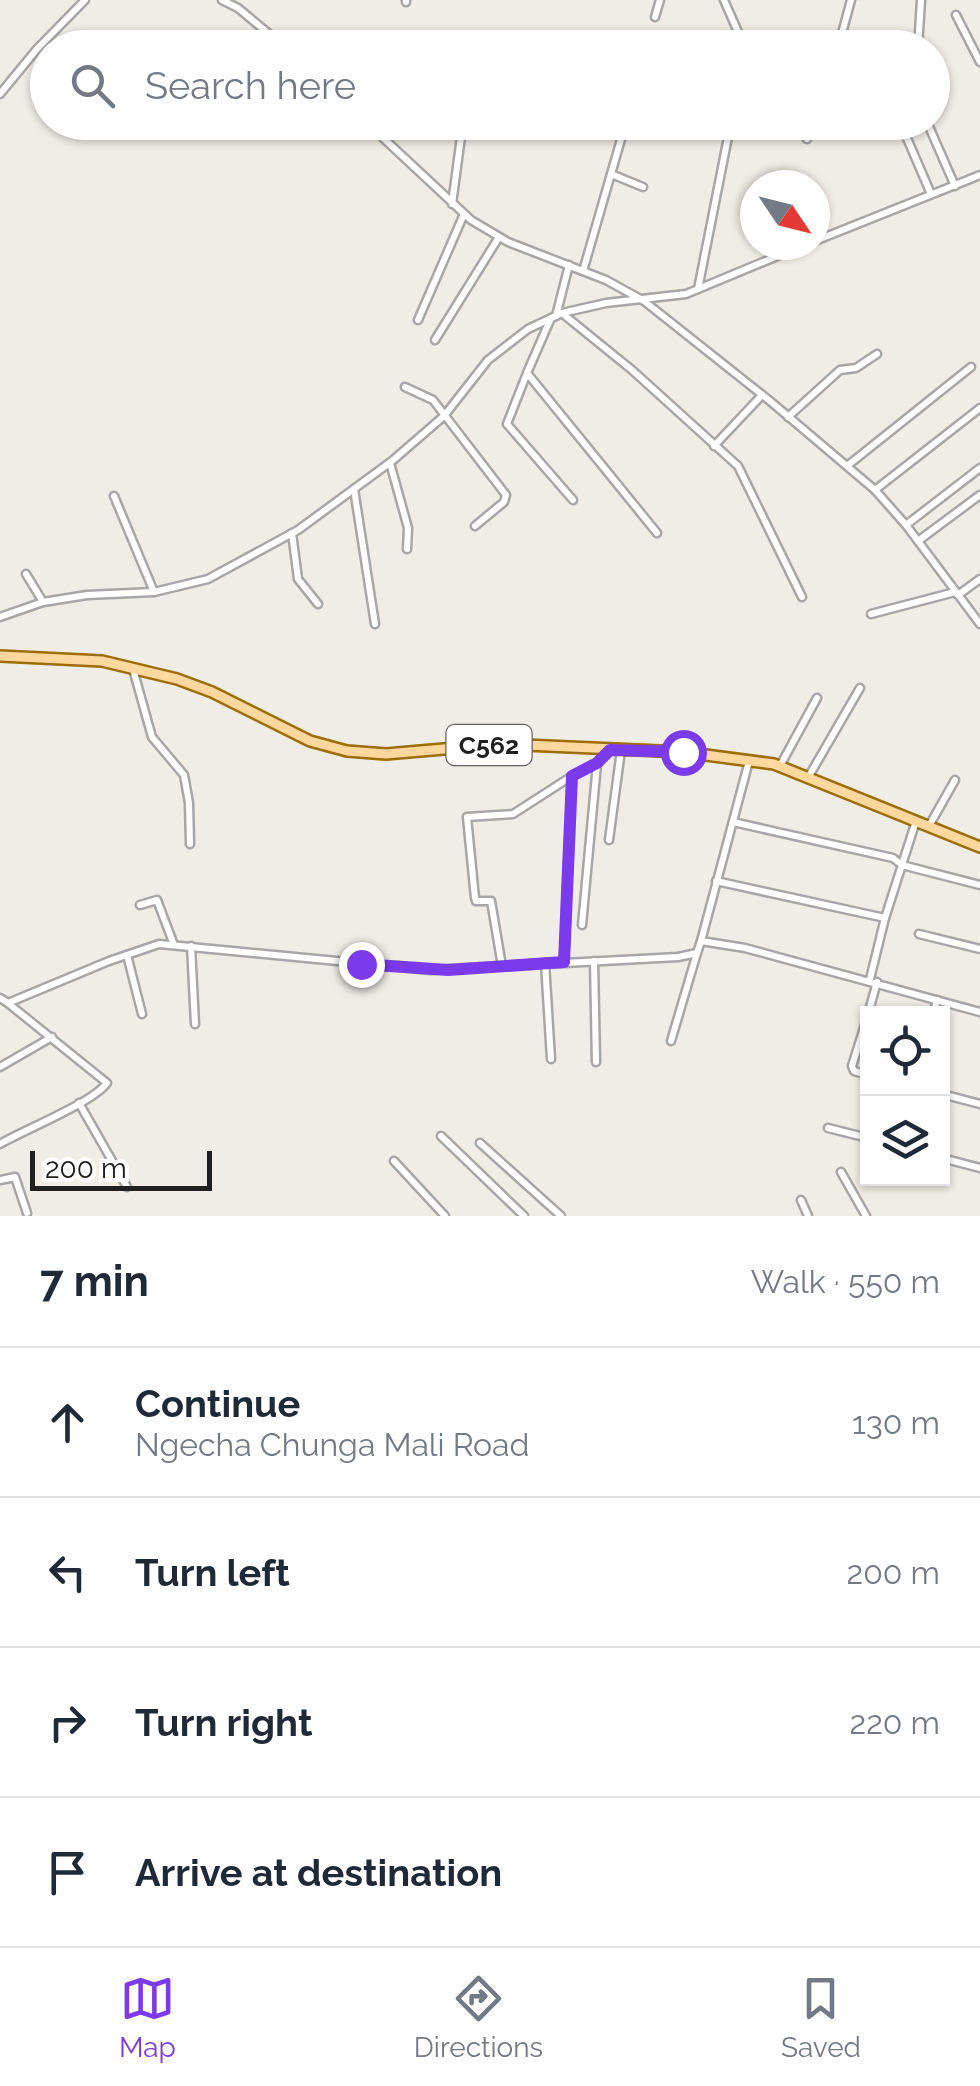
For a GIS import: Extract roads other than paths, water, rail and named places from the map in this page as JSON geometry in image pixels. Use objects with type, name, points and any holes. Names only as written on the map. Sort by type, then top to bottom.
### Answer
[{"type":"main road","name":"C562","points":[[0,656],[102,661],[132,668],[212,692],[310,742],[347,752],[386,754],[501,744],[683,752],[780,766],[980,847]]},
{"type":"street","points":[[56,30],[85,0]]},
{"type":"street","points":[[222,0],[264,30]]},
{"type":"street","points":[[655,18],[660,0]]},
{"type":"street","points":[[724,0],[737,30]]},
{"type":"street","points":[[843,30],[851,0]]},
{"type":"street","points":[[919,30],[921,0]]},
{"type":"street","points":[[956,15],[980,62]]},
{"type":"street","points":[[0,94],[30,58]]},
{"type":"street","points":[[385,140],[464,214],[499,236],[644,301],[762,395],[875,490],[980,624]]},
{"type":"street","points":[[452,204],[460,140]]},
{"type":"street","points":[[583,271],[622,140]]},
{"type":"street","points":[[698,290],[727,140]]},
{"type":"street","points":[[908,140],[931,194]]},
{"type":"street","points":[[935,140],[954,186]]},
{"type":"street","points":[[611,174],[642,188]]},
{"type":"street","points":[[830,235],[980,175]]},
{"type":"street","points":[[418,320],[464,214]]},
{"type":"street","points":[[436,340],[499,236]]},
{"type":"street","points":[[0,617],[43,602],[154,592],[208,578],[292,533],[390,463],[444,416],[488,360],[528,330],[557,315],[698,290],[769,260]]},
{"type":"street","points":[[568,265],[557,315],[526,373],[506,422],[573,500]]},
{"type":"street","points":[[557,315],[632,370],[738,466],[802,598]]},
{"type":"street","points":[[788,417],[840,370],[862,366],[876,354]]},
{"type":"street","points":[[847,466],[970,367]]},
{"type":"street","points":[[526,373],[657,532]]},
{"type":"street","points":[[405,387],[434,400],[506,494],[504,502],[475,526]]},
{"type":"street","points":[[714,446],[762,395]]},
{"type":"street","points":[[875,490],[980,408]]},
{"type":"street","points":[[390,463],[408,528],[407,549]]},
{"type":"street","points":[[906,525],[980,468]]},
{"type":"street","points":[[354,489],[375,624]]},
{"type":"street","points":[[918,541],[980,495]]},
{"type":"street","points":[[114,496],[154,592]]},
{"type":"street","points":[[292,533],[298,579],[318,604]]},
{"type":"street","points":[[26,574],[43,602]]},
{"type":"street","points":[[871,614],[956,594],[980,579]]},
{"type":"street","points":[[132,668],[152,737],[184,776],[190,844]]},
{"type":"street","points":[[809,776],[860,688]]},
{"type":"street","points":[[780,766],[817,698]]},
{"type":"street","points":[[502,966],[492,901],[474,898],[466,817],[513,814],[615,750]]},
{"type":"street","points":[[609,840],[615,750]]},
{"type":"street","points":[[670,1041],[749,760]]},
{"type":"street","points":[[582,925],[597,763]]},
{"type":"street","points":[[564,962],[572,776]]},
{"type":"street","points":[[929,826],[955,780]]},
{"type":"street","points":[[869,1006],[885,918],[917,820]]},
{"type":"street","points":[[732,822],[893,858],[902,865],[980,885]]},
{"type":"street","points":[[716,881],[885,918]]},
{"type":"street","points":[[140,905],[158,900],[174,944]]},
{"type":"street","points":[[920,934],[980,949]]},
{"type":"street","points":[[701,941],[745,948],[980,1012]]},
{"type":"street","points":[[8,1003],[159,944],[431,970],[697,954]]},
{"type":"street","points":[[191,946],[194,1024]]},
{"type":"street","points":[[126,955],[142,1014]]},
{"type":"street","points":[[594,961],[596,1062]]},
{"type":"street","points":[[545,963],[551,1059]]},
{"type":"street","points":[[0,998],[106,1080],[102,1090],[0,1144]]},
{"type":"street","points":[[935,1006],[937,1000]]},
{"type":"street","points":[[0,1068],[52,1038]]},
{"type":"street","points":[[860,1040],[852,1066],[860,1073]]},
{"type":"street","points":[[950,1096],[980,1104]]},
{"type":"street","points":[[78,1103],[127,1187]]},
{"type":"street","points":[[828,1128],[860,1136]]},
{"type":"street","points":[[440,1136],[524,1216]]},
{"type":"street","points":[[480,1144],[561,1216]]},
{"type":"street","points":[[950,1160],[980,1168]]},
{"type":"street","points":[[394,1161],[445,1216]]},
{"type":"street","points":[[841,1172],[866,1216]]},
{"type":"street","points":[[0,1180],[15,1177],[27,1213]]},
{"type":"street","points":[[801,1200],[808,1216]]}]
